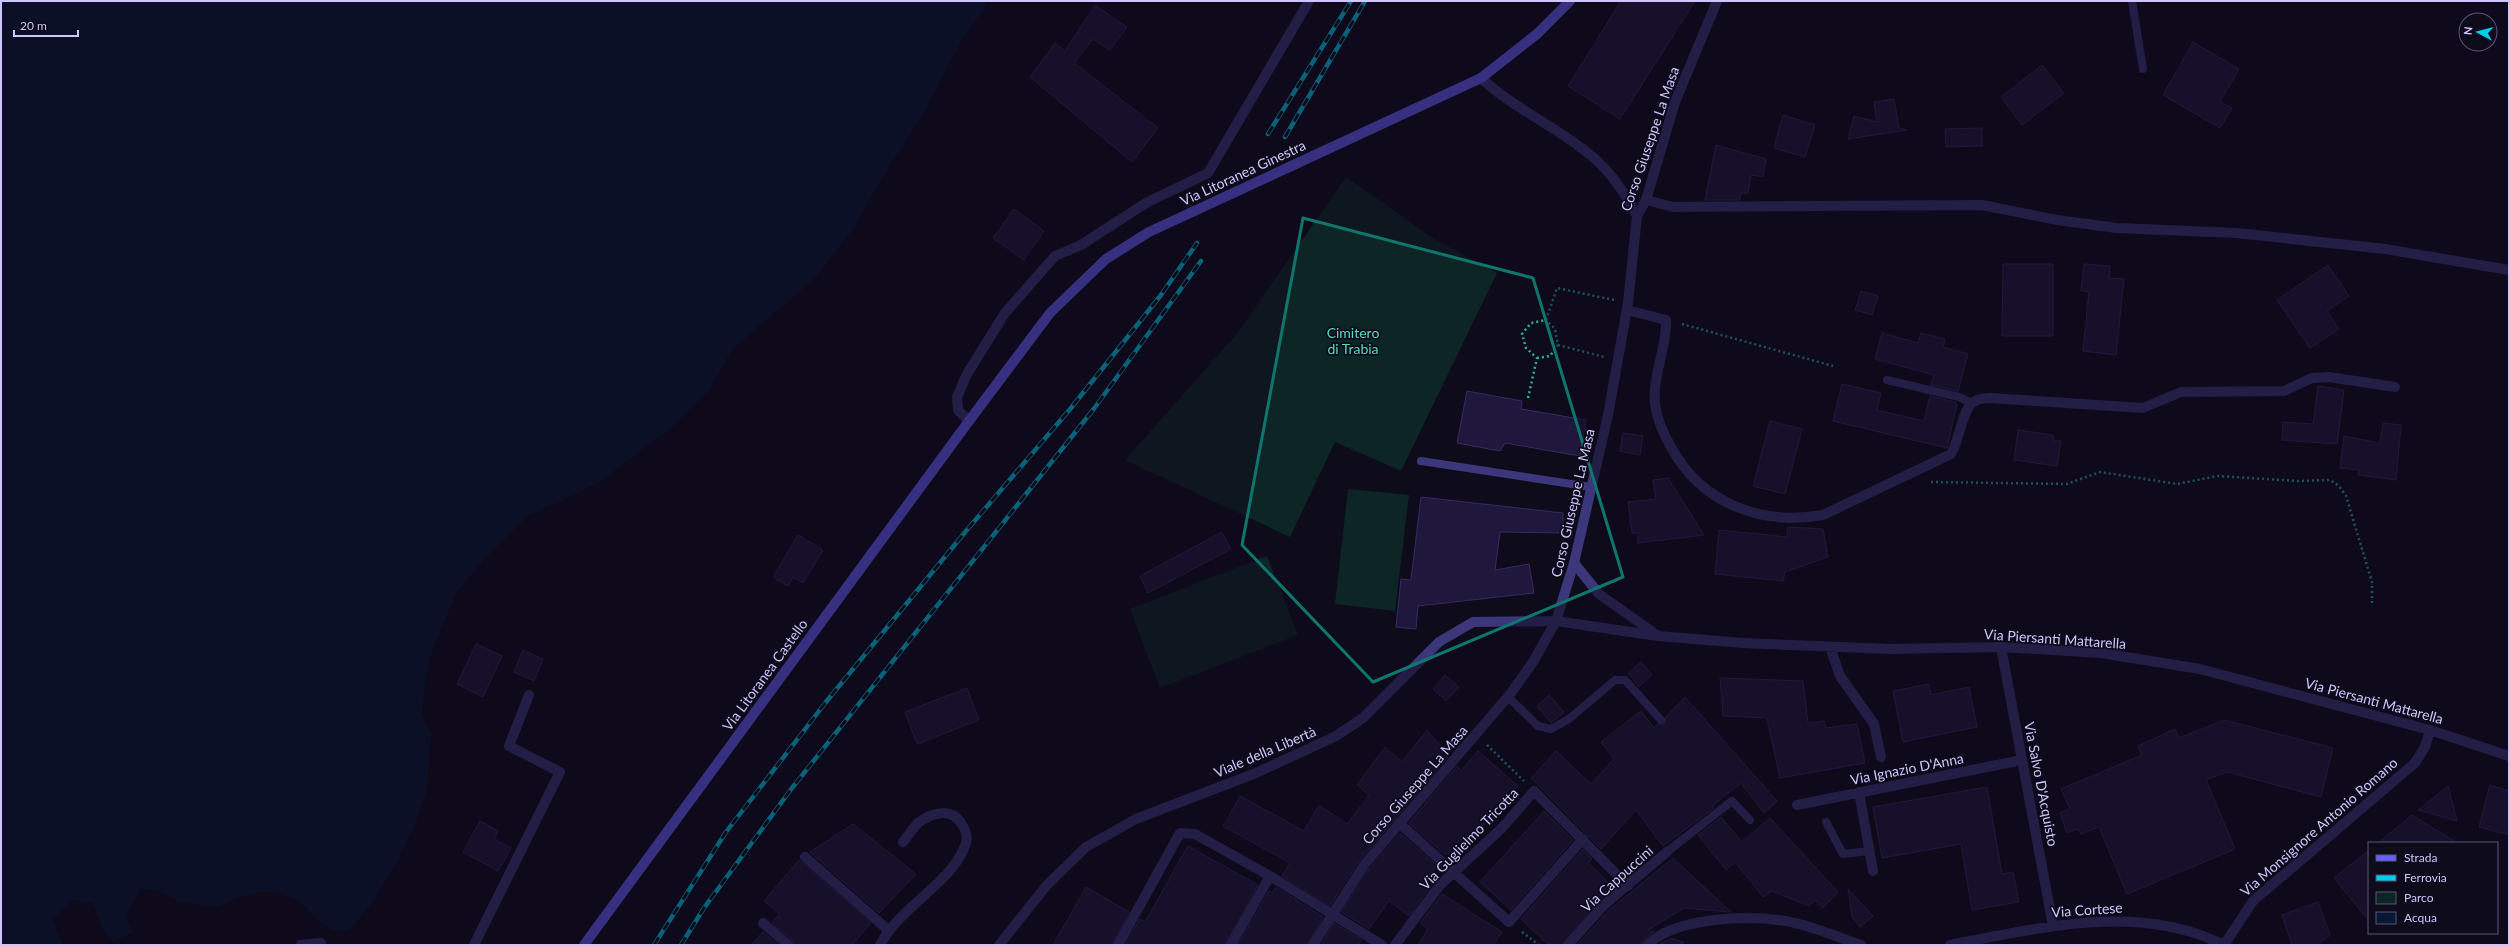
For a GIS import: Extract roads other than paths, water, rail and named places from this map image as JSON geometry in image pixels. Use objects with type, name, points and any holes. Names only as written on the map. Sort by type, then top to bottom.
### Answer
[{"type":"main road","name":"Via Litoranea Ginestra","points":[[969,421],[1050,313],[1106,259],[1149,232],[1482,78],[1537,34],[1570,1]]},
{"type":"main road","name":"Via Litoranea Castello","points":[[584,945],[969,421]]},
{"type":"street","points":[[969,421],[958,410],[957,397],[967,374],[1005,313],[1055,256],[1081,245],[1146,203],[1208,173],[1309,1]]},
{"type":"street","name":"Corso Giuseppe La Masa","points":[[1313,945],[1330,915],[1364,865],[1508,698],[1533,662],[1556,621],[1574,563],[1592,487],[1618,360],[1628,306],[1637,216],[1646,200],[1675,102],[1717,1]]},
{"type":"street","points":[[1482,78],[1499,94],[1585,150],[1611,175],[1626,195],[1637,216]]},
{"type":"street","points":[[1646,200],[1673,207],[1982,205],[2057,220],[2117,228],[2243,234],[2385,249],[2509,270]]},
{"type":"street","points":[[1628,306],[1666,320],[1666,332],[1655,389],[1655,404],[1659,422],[1666,438],[1686,470],[1700,486],[1718,499],[1756,515],[1804,518],[1823,515],[1951,454],[1957,444],[1972,403],[1990,398],[2143,408],[2180,392],[2284,391],[2312,378],[2329,377],[2395,387]]},
{"type":"street","points":[[1574,563],[1599,594],[1658,636]]},
{"type":"street","name":"Viale della Libertà","points":[[999,945],[1017,921],[1066,866],[1086,847],[1111,831],[1136,819],[1256,773],[1336,736],[1363,718],[1439,642],[1473,622],[1556,621],[1658,636]]},
{"type":"street","name":"Via Piersanti Mattarella","points":[[1658,636],[1743,643],[1890,649],[2001,647],[2101,653],[2200,669],[2430,730],[2509,756]]},
{"type":"street","points":[[1830,646],[1840,676],[1874,724],[1881,758]]},
{"type":"street","name":"Via Salvo D'Acquisto","points":[[2001,647],[2053,926]]},
{"type":"street","points":[[474,945],[560,772],[509,746],[529,695]]},
{"type":"street","name":"Via Monsignore Antonio Romano","points":[[2224,945],[2253,901],[2416,763],[2425,747],[2430,730]]},
{"type":"street","name":"Via Ignazio D'Anna","points":[[1797,805],[2022,760]]},
{"type":"street","name":"Via Guglielmo Tricotta","points":[[1395,945],[1440,885],[1502,828],[1534,792],[1583,840]]},
{"type":"street","points":[[1859,792],[1873,871]]},
{"type":"street","points":[[880,945],[888,930],[961,859],[967,840],[964,828],[958,818],[950,813],[936,813],[918,823],[903,842]]},
{"type":"street","points":[[1399,823],[1509,922],[1583,840],[1628,886]]},
{"type":"street","points":[[1118,945],[1180,833],[1195,834],[1270,876],[1330,915],[1382,945]]},
{"type":"street","name":"Via Cappuccini","points":[[1568,945],[1604,905],[1668,851]]},
{"type":"street","points":[[805,857],[888,930]]},
{"type":"street","points":[[1231,945],[1270,876]]},
{"type":"street","points":[[1647,945],[1652,940],[1672,930],[1694,923],[1755,917],[1787,921],[1862,945]]},
{"type":"street","name":"Via Cortese","points":[[1950,945],[2053,926],[2119,920],[2142,922],[2207,936],[2224,945]]},
{"type":"street","points":[[763,923],[788,945]]},
{"type":"street","points":[[301,945],[321,943]]},
{"type":"lane","points":[[2132,1],[2143,69]]},
{"type":"lane","points":[[1886,380],[1959,397],[1972,403]]},
{"type":"lane","points":[[1421,461],[1592,487]]},
{"type":"lane","points":[[1508,698],[1538,726],[1551,729],[1569,720],[1615,680],[1625,680],[1661,720]]},
{"type":"lane","points":[[1668,851],[1732,801],[1750,820]]},
{"type":"lane","points":[[1826,822],[1843,854],[1869,851]]},
{"type":"water","points":[[1,1],[989,1],[960,43],[924,113],[881,179],[855,226],[816,277],[732,349],[710,389],[677,423],[601,481],[525,518],[490,553],[457,591],[432,651],[425,683],[422,715],[431,734],[427,789],[415,824],[399,857],[375,899],[349,931],[337,931],[330,928],[321,922],[300,902],[291,897],[280,894],[259,892],[248,894],[219,907],[178,901],[165,893],[140,888],[126,917],[133,933],[113,941],[103,930],[93,903],[73,900],[52,920],[63,945],[1,945]]},
{"type":"railway","points":[[1268,134],[1351,1]]},
{"type":"railway","points":[[1285,137],[1365,1]]},
{"type":"railway","points":[[654,945],[726,832],[826,702],[966,531],[1071,408],[1161,295],[1197,243]]},
{"type":"railway","points":[[681,945],[704,908],[792,788],[1093,410],[1201,261]]},
{"type":"park label","name":"Cimitero di Trabia","points":[[1353,342]]}]
